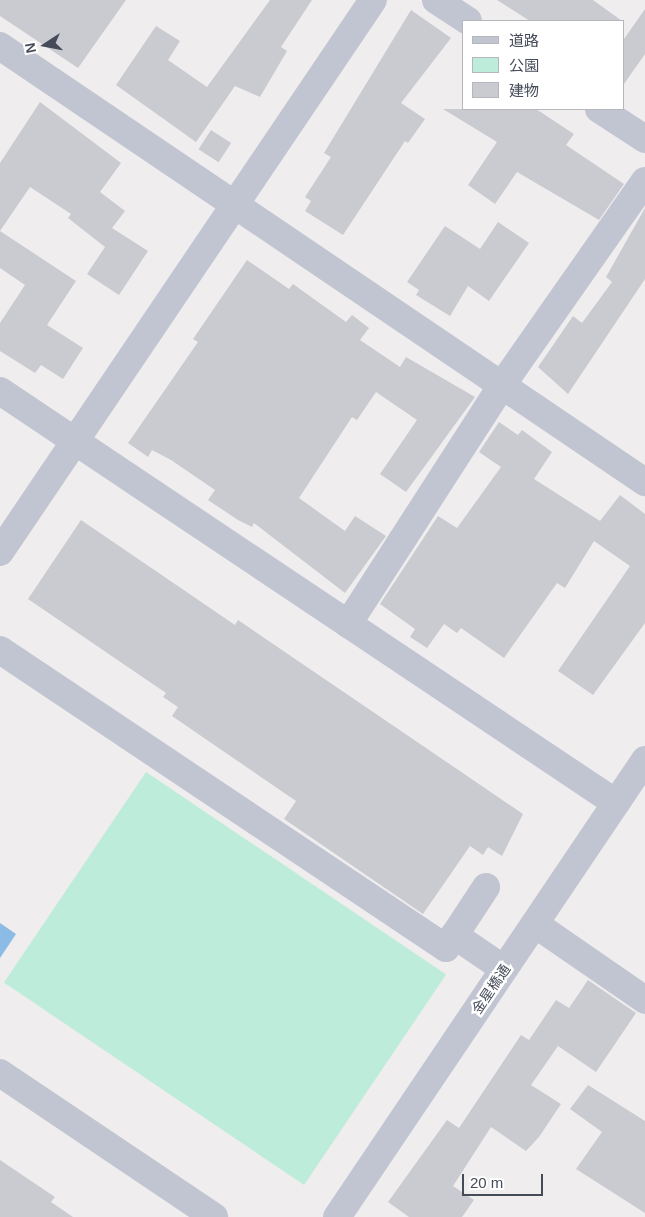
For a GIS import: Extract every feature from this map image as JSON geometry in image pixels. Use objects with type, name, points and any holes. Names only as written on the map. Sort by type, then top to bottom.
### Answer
[{"type":"street","points":[[0,552],[373,0]]},
{"type":"street","points":[[436,0],[466,20]]},
{"type":"street","points":[[0,46],[645,482]]},
{"type":"street","points":[[601,110],[645,139]]},
{"type":"street","points":[[348,624],[502,386],[645,181]]},
{"type":"street","points":[[0,391],[616,803]]},
{"type":"street","points":[[0,650],[446,948],[486,887]]},
{"type":"street","name":"金星橋通","points":[[337,1217],[645,760]]},
{"type":"street","points":[[535,924],[645,1000]]},
{"type":"street","points":[[454,935],[504,969]]},
{"type":"street","points":[[0,1072],[214,1217]]},
{"type":"green space","points":[[146,772],[446,974],[304,1185],[4,983]]},
{"type":"water","points":[[0,923],[16,934],[0,958]]},
{"type":"building","points":[[0,0],[126,0],[78,68],[0,16]]},
{"type":"building","points":[[270,0],[312,0],[281,47],[287,51],[260,97],[235,86],[196,142],[116,85],[156,26],[180,41],[168,60],[207,87]]},
{"type":"building","points":[[497,0],[593,0],[621,20],[528,20]]},
{"type":"building","points":[[645,9],[645,54],[625,83],[625,38]]},
{"type":"building","points":[[411,10],[451,38],[401,103],[425,119],[408,143],[405,141],[343,235],[305,211],[311,201],[305,197],[331,157],[324,153]]},
{"type":"building","points":[[40,102],[121,163],[100,192],[125,211],[112,228],[148,251],[119,295],[87,274],[105,247],[68,218],[71,214],[30,187],[0,231],[0,163]]},
{"type":"building","points":[[443,109],[538,110],[574,134],[566,145],[624,184],[599,220],[517,172],[495,204],[468,185],[497,142]]},
{"type":"building","points":[[211,130],[231,143],[219,162],[198,149]]},
{"type":"building","points":[[645,208],[645,279],[568,394],[538,367],[573,316],[582,323],[612,282],[606,277]]},
{"type":"building","points":[[498,222],[529,243],[489,301],[468,286],[450,316],[416,295],[419,290],[407,282],[445,226],[480,249]]},
{"type":"building","points":[[0,231],[76,281],[47,325],[83,348],[63,379],[41,365],[35,373],[0,351],[0,323],[25,285],[0,268]]},
{"type":"building","points":[[247,260],[289,289],[293,284],[346,322],[352,315],[369,328],[360,340],[400,367],[406,357],[475,397],[406,492],[380,474],[417,420],[376,392],[357,420],[352,417],[299,498],[345,531],[355,516],[386,536],[345,593],[254,523],[252,527],[238,520],[208,500],[215,490],[171,460],[152,450],[148,457],[128,443],[198,342],[193,339]]},
{"type":"building","points":[[499,422],[518,435],[522,430],[552,452],[534,479],[600,521],[620,495],[645,514],[645,623],[593,695],[558,671],[630,566],[594,541],[565,588],[557,583],[504,658],[461,628],[457,633],[444,624],[427,648],[410,637],[415,629],[380,604],[438,516],[457,528],[501,467],[479,452]]},
{"type":"building","points":[[81,520],[235,625],[238,620],[523,814],[502,856],[488,847],[483,855],[470,846],[423,914],[284,819],[296,801],[172,716],[178,707],[163,697],[166,693],[28,599]]},
{"type":"building","points":[[588,980],[636,1013],[596,1072],[558,1046],[531,1085],[561,1104],[539,1137],[526,1151],[491,1127],[453,1186],[474,1200],[462,1217],[409,1217],[388,1202],[447,1120],[459,1128],[521,1035],[529,1040],[556,1000],[569,1008]]},
{"type":"building","points":[[588,1085],[645,1121],[645,1213],[576,1169],[602,1132],[570,1109]]},
{"type":"building","points":[[0,1160],[55,1197],[51,1202],[73,1217],[0,1217]]}]
